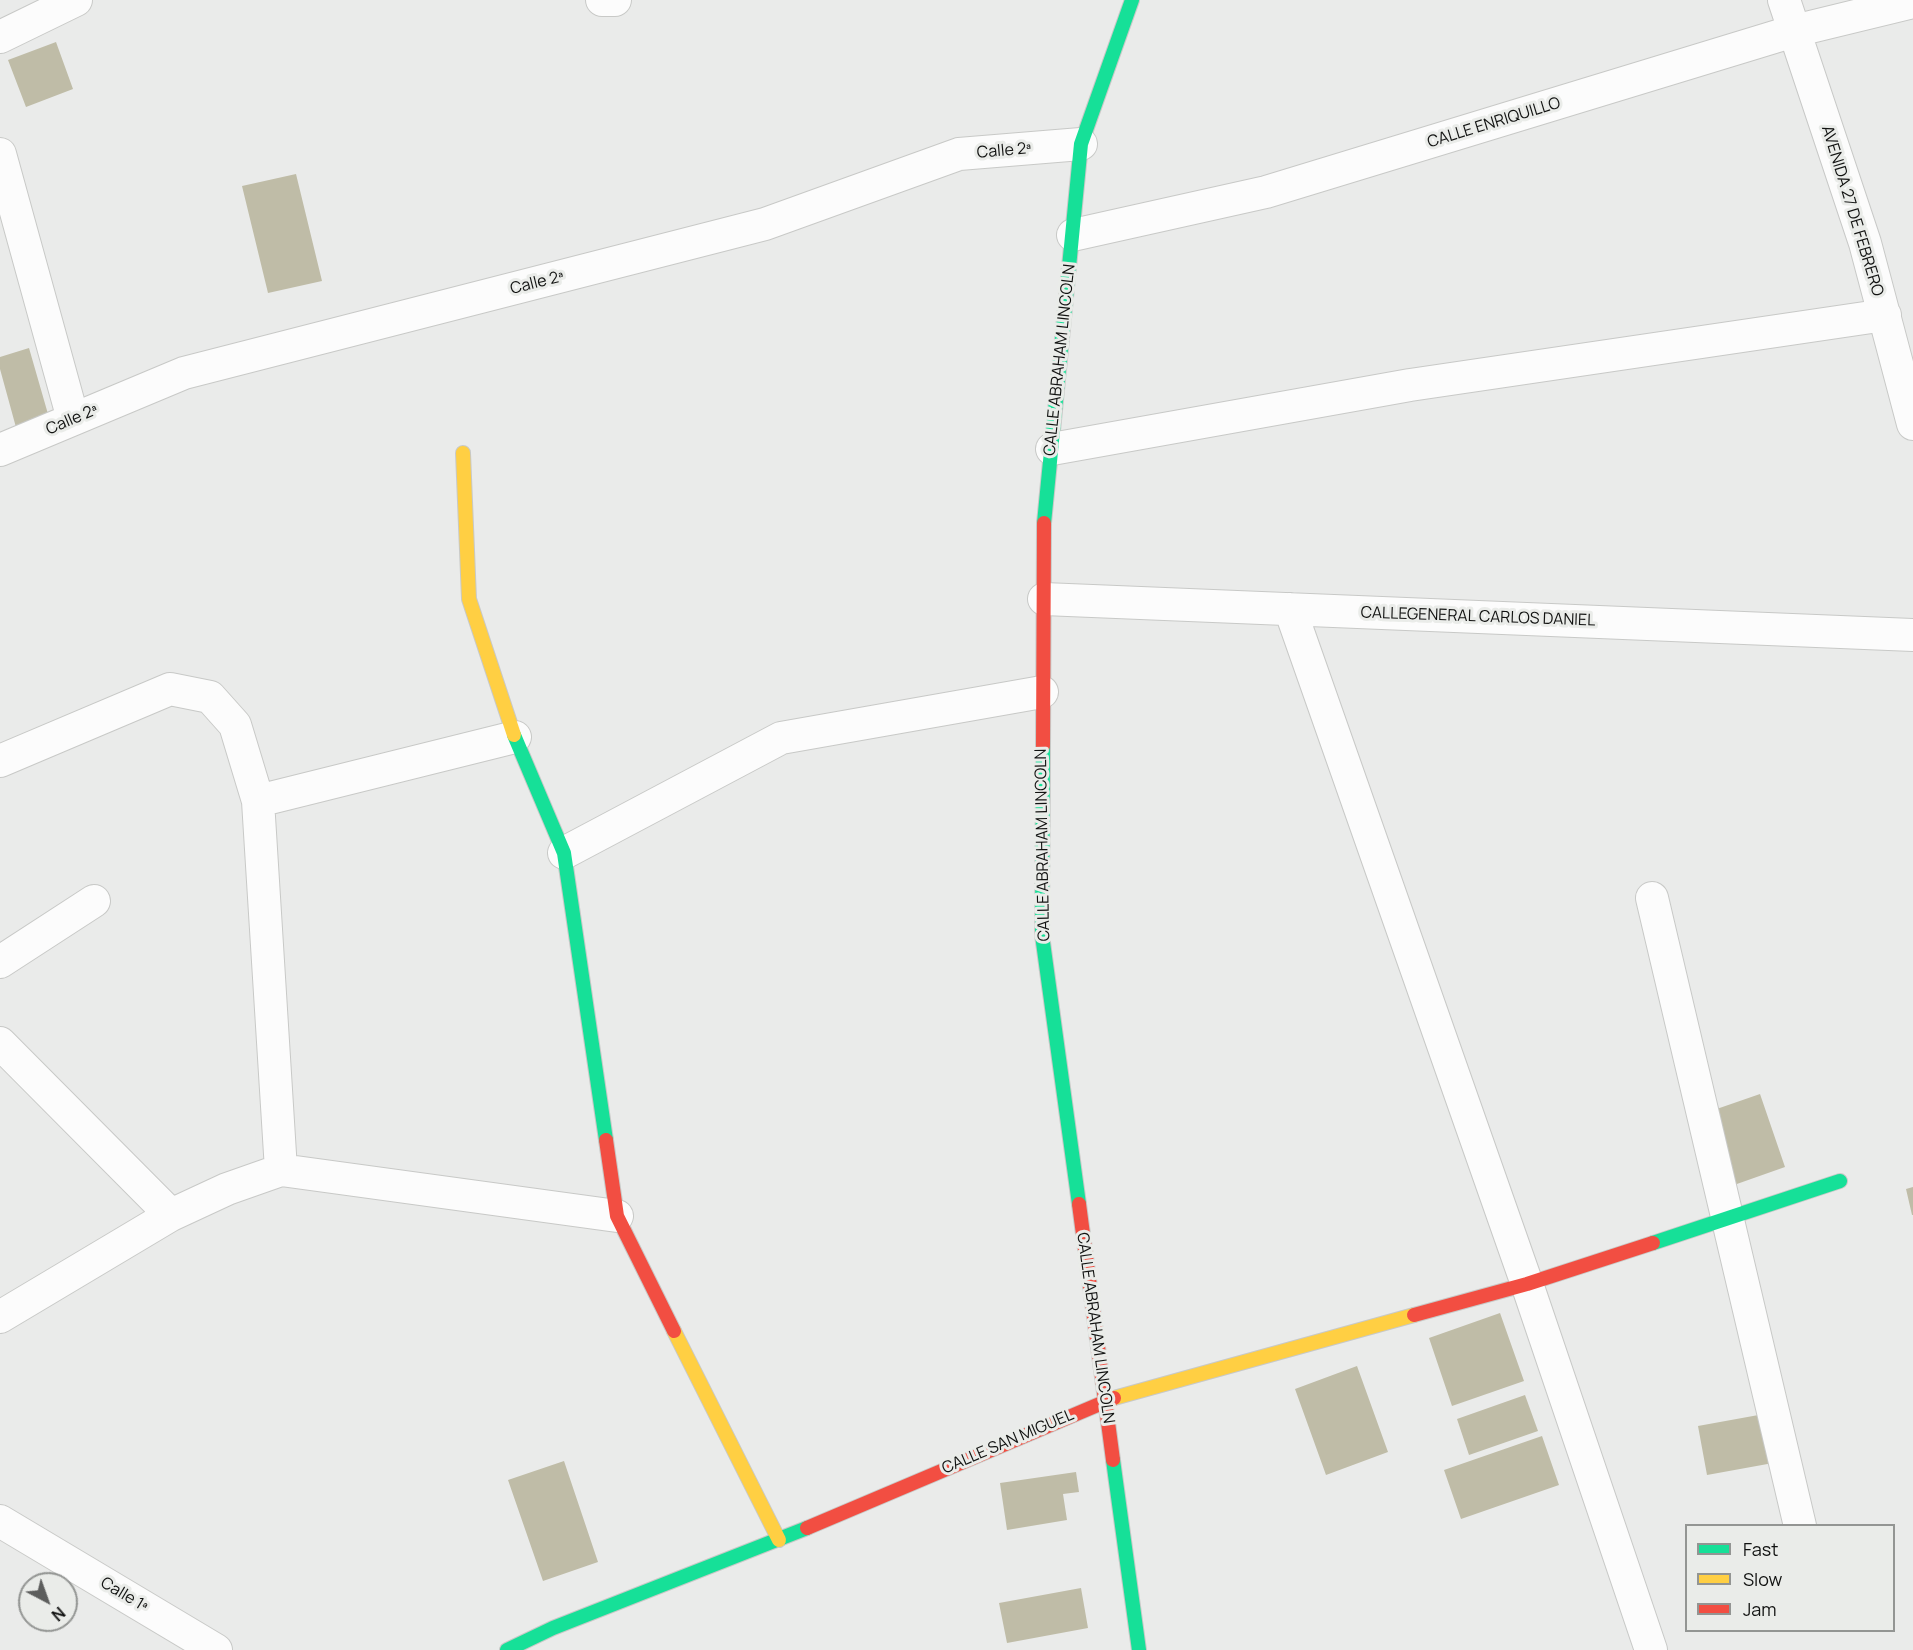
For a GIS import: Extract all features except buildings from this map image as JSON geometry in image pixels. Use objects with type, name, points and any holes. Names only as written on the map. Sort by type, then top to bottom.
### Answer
[{"type":"street","points":[[0,37],[76,0]]},
{"type":"street","points":[[602,0],[615,0]]},
{"type":"street","name":"CALLE ABRAHAM LINCOLN","points":[[1132,0],[1081,144],[1044,526],[1042,935],[1139,1650]]},
{"type":"street","name":"AVENIDA 27 DE FEBRERO","points":[[1784,0],[1865,243],[1913,424]]},
{"type":"street","name":"CALLE ENRIQUILLO","points":[[1073,235],[1266,192],[1794,31],[1913,2]]},
{"type":"street","name":"Calle 2ª","points":[[0,450],[184,373],[765,224],[959,154],[1081,144]]},
{"type":"street","points":[[0,154],[10,226],[74,419]]},
{"type":"street","points":[[1052,449],[1410,386],[1885,315]]},
{"type":"street","points":[[464,453],[469,599],[515,737],[564,853],[617,1216],[779,1540]]},
{"type":"street","name":"CALLEGENERAL CARLOS DANIEL","points":[[1044,599],[1913,635]]},
{"type":"street","points":[[1290,609],[1527,1284],[1650,1650]]},
{"type":"street","points":[[0,761],[170,689],[210,697],[235,725],[258,801],[281,1170]]},
{"type":"street","points":[[564,853],[781,738],[1042,692]]},
{"type":"street","points":[[258,801],[515,737]]},
{"type":"street","points":[[1652,898],[1729,1216],[1800,1524]]},
{"type":"street","points":[[0,962],[94,901]]},
{"type":"street","points":[[0,1043],[171,1215]]},
{"type":"street","points":[[0,1317],[171,1215],[226,1189],[281,1170],[617,1216]]},
{"type":"street","name":"CALLE SAN MIGUEL","points":[[507,1650],[553,1628],[779,1540],[1105,1401],[1527,1284],[1840,1181]]},
{"type":"street","name":"Calle 1ª","points":[[0,1521],[216,1650]]},
{"type":"traffic: fast","points":[[1044,523],[1081,144],[1132,0]]},
{"type":"traffic: fast","points":[[514,735],[564,853],[606,1140]]},
{"type":"traffic: fast","points":[[1043,746],[1042,935],[1079,1204]]},
{"type":"traffic: fast","points":[[1653,1243],[1840,1181]]},
{"type":"traffic: fast","points":[[1113,1460],[1139,1650]]},
{"type":"traffic: fast","points":[[507,1650],[553,1628],[807,1528]]},
{"type":"traffic: slow","points":[[463,453],[469,599],[514,735]]},
{"type":"traffic: slow","points":[[1114,1398],[1414,1315]]},
{"type":"traffic: slow","points":[[674,1331],[779,1540]]},
{"type":"traffic: jam","points":[[1043,746],[1044,523]]},
{"type":"traffic: jam","points":[[606,1140],[617,1216],[674,1331]]},
{"type":"traffic: jam","points":[[1079,1204],[1113,1460]]},
{"type":"traffic: jam","points":[[1414,1315],[1527,1284],[1653,1243]]},
{"type":"traffic: jam","points":[[807,1528],[1114,1398]]}]
